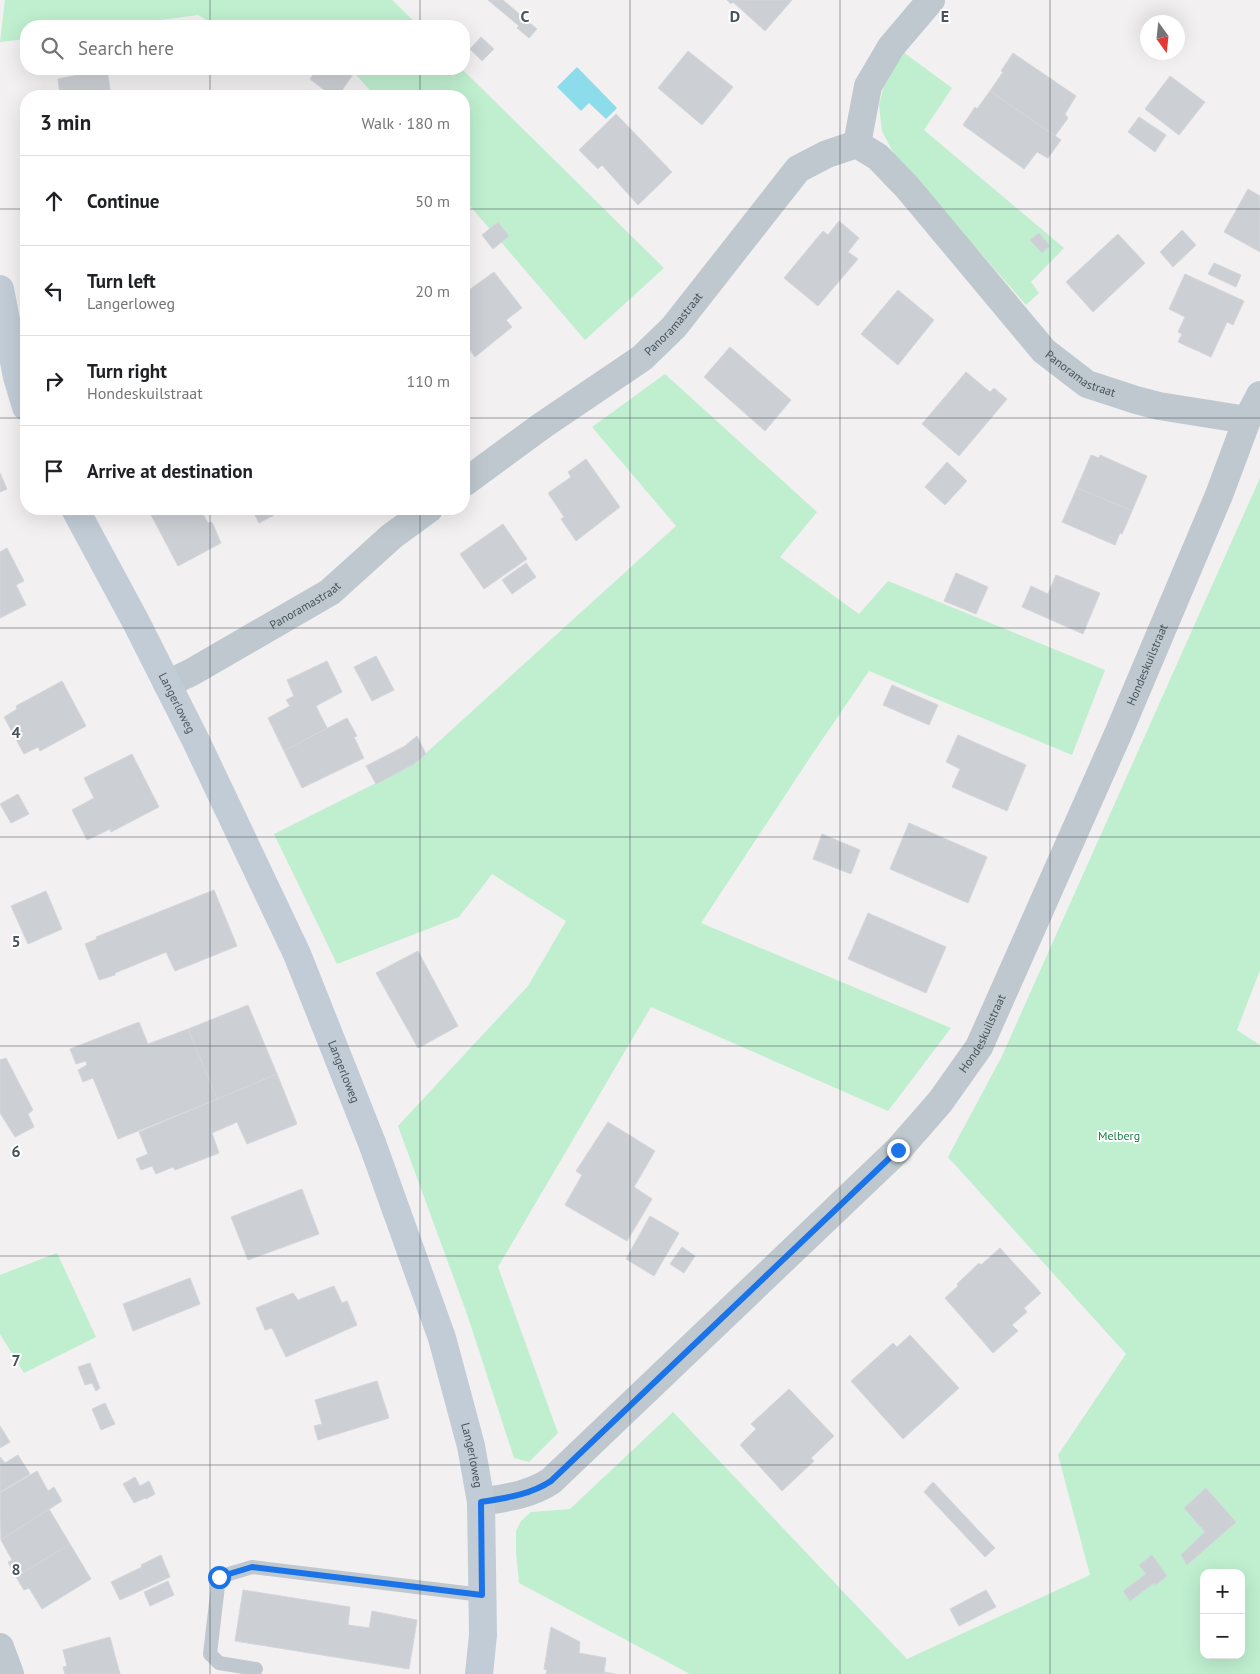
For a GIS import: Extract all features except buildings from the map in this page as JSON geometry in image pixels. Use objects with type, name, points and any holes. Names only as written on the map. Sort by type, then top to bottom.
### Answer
[{"type":"street","points":[[857,144],[868,86],[891,47],[931,0]]},
{"type":"street","name":"Panoramastraat","points":[[470,479],[543,425],[642,358],[674,328],[798,169],[827,154],[857,144],[878,158],[907,187],[1044,351],[1088,384],[1159,406],[1247,420]]},
{"type":"street","points":[[0,288],[20,387]]},
{"type":"street","name":"Hondeskuilstraat","points":[[481,1502],[512,1497],[540,1488],[551,1481],[898,1150],[940,1102],[979,1047],[1118,734],[1218,495],[1247,420],[1260,395]]},
{"type":"street","name":"Langerloweg","points":[[78,515],[196,741],[297,954],[372,1142],[442,1338],[471,1446],[481,1502],[483,1634],[479,1674]]},
{"type":"street","name":"Panoramastraat","points":[[167,684],[192,672],[330,592],[392,536],[421,515]]},
{"type":"street","points":[[0,1647],[10,1674]]},
{"type":"lane","points":[[256,1669],[219,1663],[210,1654],[219,1577],[252,1567],[482,1595]]},
{"type":"green space","points":[[5,0],[392,0],[413,20],[207,20],[198,15],[161,20],[20,20],[20,40],[0,42]]},
{"type":"green space","points":[[903,52],[952,88],[924,130],[1064,248],[1031,282],[1039,293],[1026,305],[894,154],[882,131],[879,105],[886,77]]},
{"type":"green space","points":[[356,75],[468,75],[664,268],[585,340],[470,206],[470,90],[370,90]]},
{"type":"green space","points":[[665,374],[817,512],[780,557],[859,614],[888,581],[1105,670],[1072,755],[869,671],[701,923],[951,1028],[888,1111],[651,1007],[498,1267],[558,1433],[529,1462],[514,1458],[467,1314],[398,1126],[528,986],[566,921],[492,874],[459,917],[337,964],[274,834],[414,764],[676,526],[592,427]]},
{"type":"green space","name":"Melberg","points":[[1260,478],[1260,970],[1237,1030],[1260,1045],[1260,1674],[690,1674],[519,1583],[516,1531],[521,1521],[531,1512],[570,1509],[673,1412],[907,1659],[1090,1575],[1058,1455],[1126,1354],[948,1157],[1002,1056]]},
{"type":"green space","points":[[57,1253],[96,1337],[24,1373],[0,1334],[0,1275]]},
{"type":"water","points":[[577,67],[617,108],[606,119],[589,103],[581,111],[557,87]]},
{"type":"route","points":[[219,1577],[252,1567],[482,1595],[481,1502],[512,1497],[540,1488],[551,1481],[898,1150]]}]
